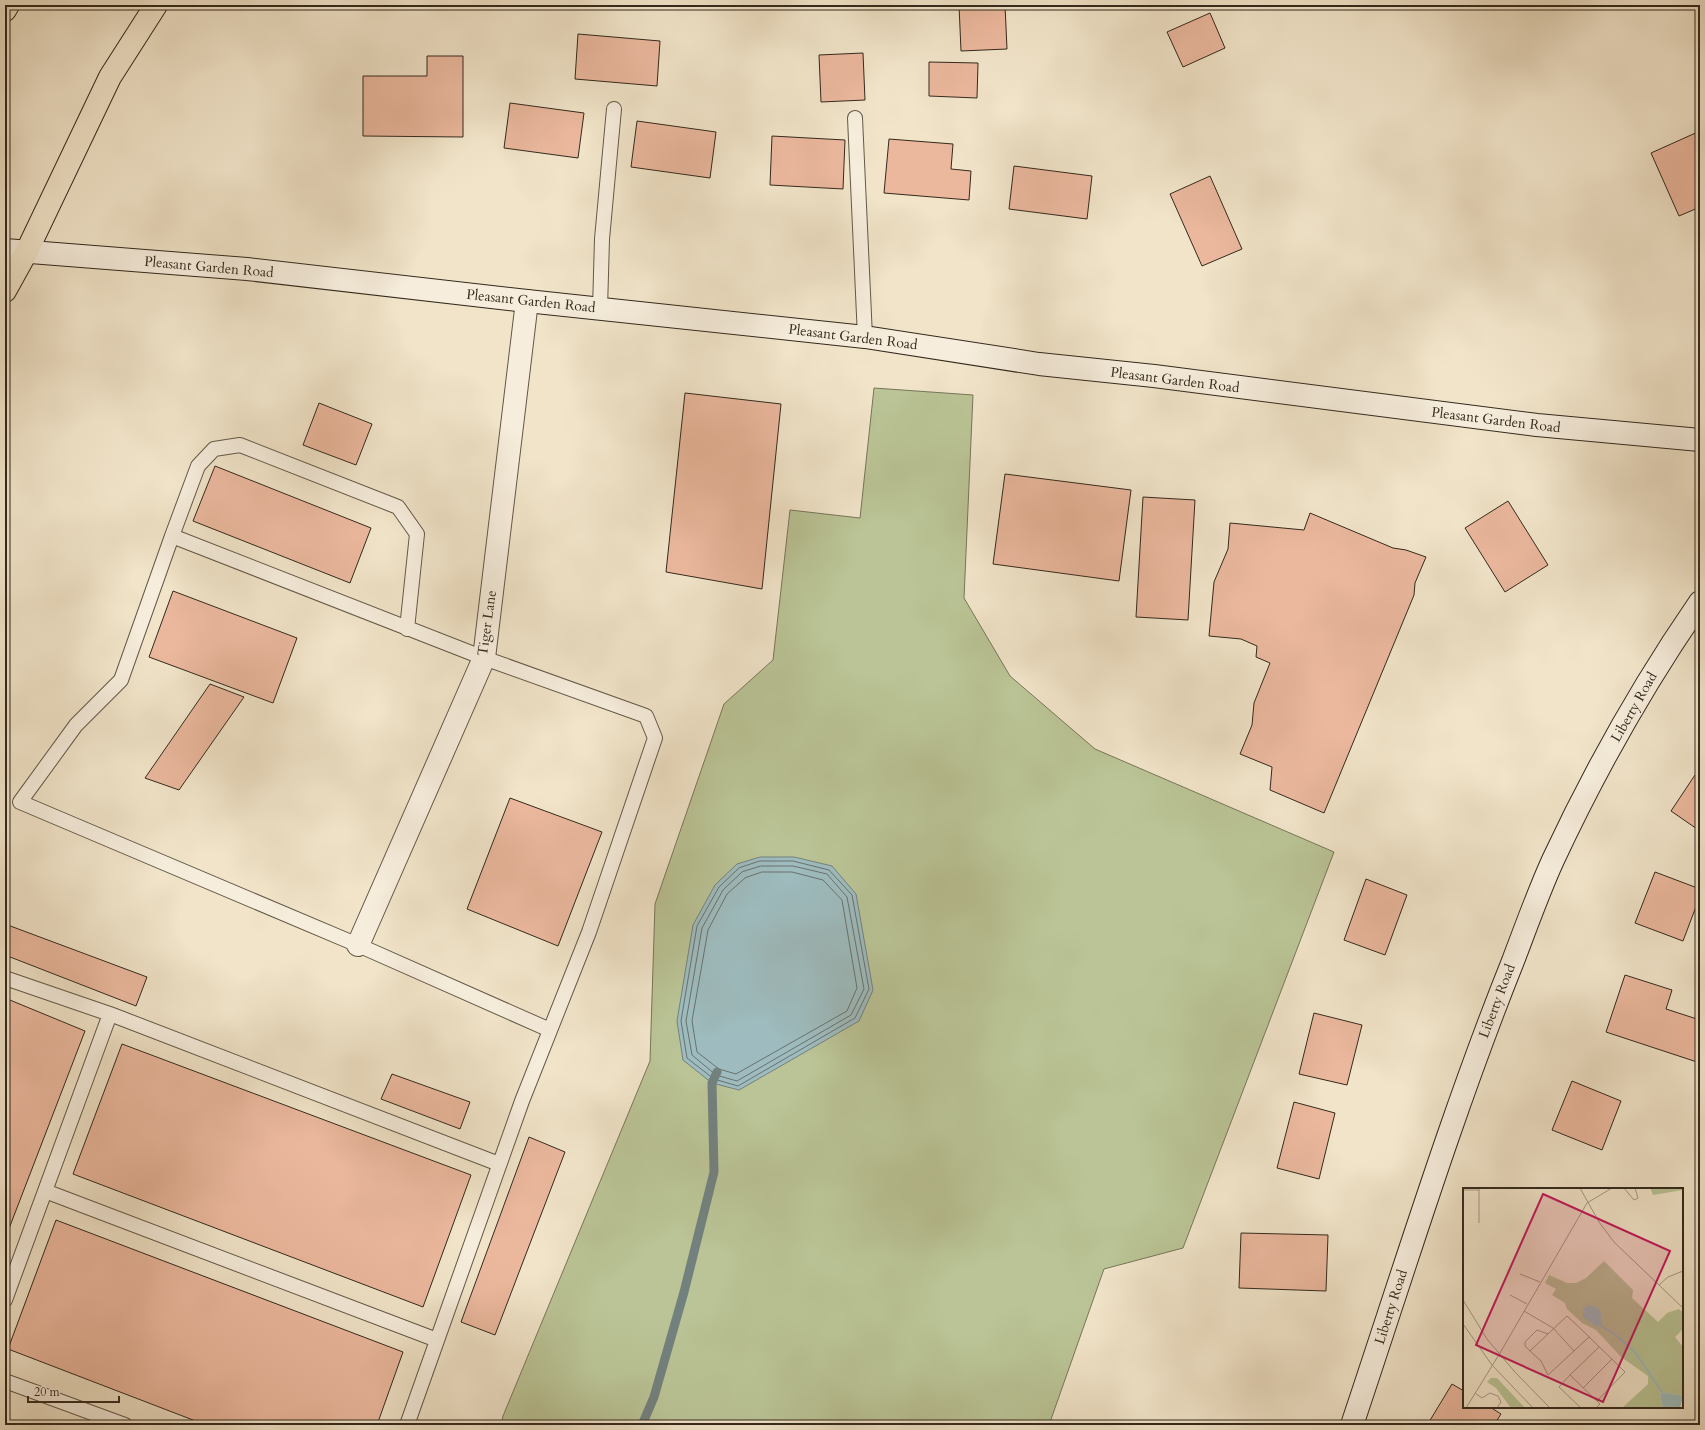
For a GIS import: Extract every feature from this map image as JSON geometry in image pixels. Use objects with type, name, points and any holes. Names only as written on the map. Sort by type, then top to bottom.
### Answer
[{"type":"highway","points":[[5,10],[8,5]]},
{"type":"highway","points":[[5,291],[16,252],[110,77],[156,5]]},
{"type":"street","name":"Pleasant Garden Road","points":[[16,252],[247,269],[865,337],[1039,364],[1154,376],[1537,425],[1700,440]]},
{"type":"street","name":"Tiger Lane","points":[[358,945],[484,658],[527,301]]},
{"type":"street","name":"Liberty Road","points":[[1352,1425],[1457,1110],[1496,1002],[1552,863],[1576,812],[1635,704],[1673,641],[1700,602]]},
{"type":"lane","points":[[600,309],[602,239],[614,108]]},
{"type":"lane","points":[[855,118],[865,337]]},
{"type":"lane","points":[[408,629],[417,534],[398,507],[240,445],[214,449],[198,466],[121,680],[76,725],[20,802],[358,945],[550,1030]]},
{"type":"lane","points":[[172,536],[484,658],[646,716],[655,738],[589,932],[499,1164],[407,1425]]},
{"type":"lane","points":[[5,978],[110,1014],[499,1164]]},
{"type":"lane","points":[[5,1300],[110,1014]]},
{"type":"lane","points":[[45,1192],[437,1340]]},
{"type":"lane","points":[[5,1381],[125,1425]]},
{"type":"green space","points":[[874,388],[973,395],[964,598],[1010,676],[1095,749],[1334,852],[1183,1248],[1104,1269],[1049,1425],[501,1425],[503,1416],[650,1061],[655,904],[724,704],[773,660],[790,510],[860,518]]},
{"type":"water","points":[[760,857],[794,857],[832,866],[856,894],[873,990],[859,1021],[739,1090],[712,1083],[683,1060],[677,1021],[693,925],[715,885],[737,864]]},
{"type":"building","points":[[959,5],[1005,5],[1007,49],[961,51]]},
{"type":"building","points":[[1210,13],[1225,48],[1183,67],[1167,32]]},
{"type":"building","points":[[578,34],[660,41],[657,86],[575,79]]},
{"type":"building","points":[[863,53],[865,100],[821,102],[819,55]]},
{"type":"building","points":[[427,56],[463,56],[463,137],[363,136],[363,76],[427,76]]},
{"type":"building","points":[[929,62],[978,63],[977,98],[929,96]]},
{"type":"building","points":[[510,103],[584,113],[578,158],[504,148]]},
{"type":"building","points":[[637,121],[716,132],[710,178],[631,167]]},
{"type":"building","points":[[1700,131],[1700,207],[1679,216],[1651,153]]},
{"type":"building","points":[[772,136],[845,140],[843,189],[770,185]]},
{"type":"building","points":[[889,139],[953,144],[951,169],[971,171],[969,200],[884,193]]},
{"type":"building","points":[[1014,166],[1092,176],[1087,219],[1009,209]]},
{"type":"building","points":[[1210,176],[1242,249],[1202,266],[1170,194]]},
{"type":"building","points":[[685,393],[781,404],[762,589],[666,572]]},
{"type":"building","points":[[319,403],[372,424],[356,465],[303,445]]},
{"type":"building","points":[[215,466],[371,528],[350,583],[193,521]]},
{"type":"building","points":[[1005,474],[1131,490],[1119,581],[993,564]]},
{"type":"building","points":[[1143,497],[1195,500],[1188,620],[1136,617]]},
{"type":"building","points":[[1508,501],[1548,565],[1505,592],[1465,528]]},
{"type":"building","points":[[1310,513],[1393,548],[1406,550],[1426,557],[1415,583],[1414,595],[1324,813],[1270,790],[1272,767],[1240,754],[1252,725],[1254,703],[1270,663],[1256,657],[1257,646],[1241,639],[1209,636],[1214,582],[1228,549],[1230,523],[1304,530]]},
{"type":"building","points":[[173,591],[297,638],[273,703],[149,657]]},
{"type":"building","points":[[210,684],[244,697],[179,790],[145,778]]},
{"type":"building","points":[[1695,775],[1700,779],[1700,831],[1671,811]]},
{"type":"building","points":[[510,798],[602,832],[558,946],[467,909]]},
{"type":"building","points":[[1655,872],[1700,889],[1700,896],[1683,941],[1635,923]]},
{"type":"building","points":[[1366,879],[1407,895],[1385,955],[1344,940]]},
{"type":"building","points":[[5,924],[147,977],[136,1006],[5,955]]},
{"type":"building","points":[[1625,975],[1672,990],[1666,1009],[1700,1020],[1700,1063],[1606,1032]]},
{"type":"building","points":[[5,998],[85,1031],[5,1239]]},
{"type":"building","points":[[1314,1013],[1362,1025],[1347,1085],[1299,1074]]},
{"type":"building","points":[[122,1044],[471,1175],[423,1307],[73,1174]]},
{"type":"building","points":[[392,1074],[470,1102],[460,1129],[381,1099]]},
{"type":"building","points":[[1572,1081],[1621,1101],[1602,1150],[1552,1130]]},
{"type":"building","points":[[1294,1102],[1335,1113],[1319,1179],[1277,1168]]},
{"type":"building","points":[[529,1137],[565,1152],[495,1335],[461,1322]]},
{"type":"building","points":[[56,1220],[403,1352],[377,1425],[206,1425],[8,1349]]},
{"type":"building","points":[[1241,1233],[1328,1235],[1326,1291],[1239,1288]]},
{"type":"building","points":[[1452,1384],[1463,1390],[1463,1408],[1492,1408],[1501,1414],[1494,1425],[1435,1425],[1429,1422]]},
{"type":"waterway","points":[[642,1425],[654,1397],[684,1292],[714,1172],[712,1083],[717,1072]]}]
